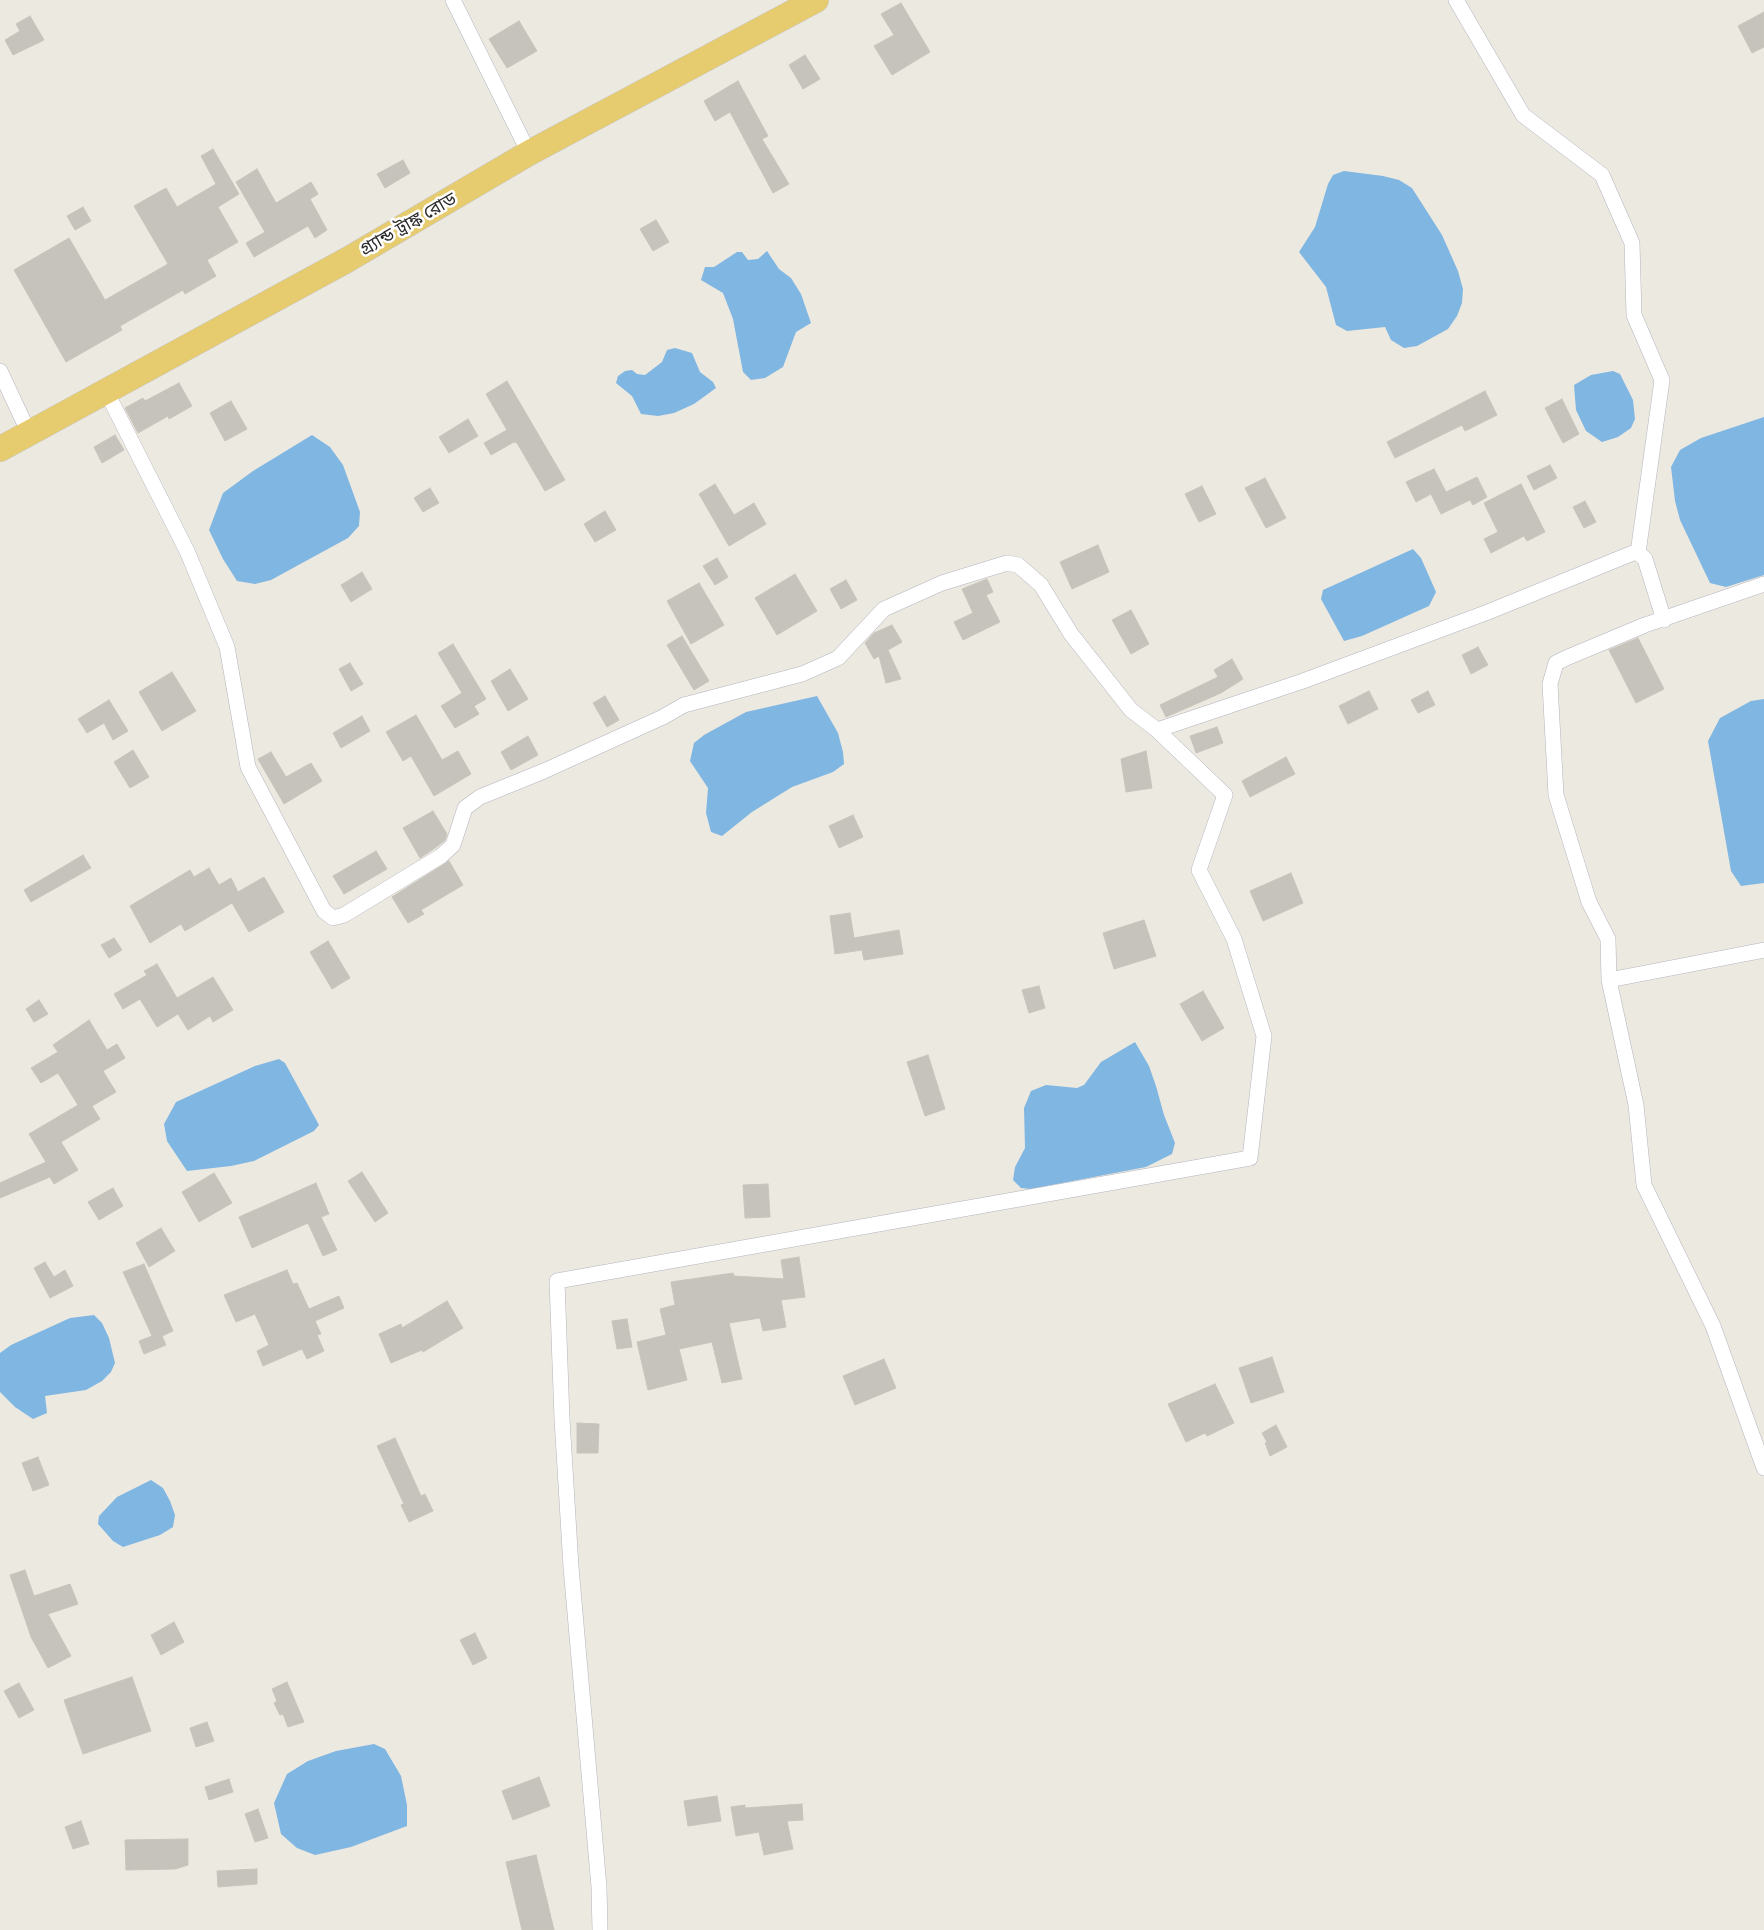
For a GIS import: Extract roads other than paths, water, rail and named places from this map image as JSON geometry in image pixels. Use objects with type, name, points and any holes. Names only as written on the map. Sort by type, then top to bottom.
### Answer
[{"type":"highway","name":"গ্র্যান্ড ট্রাঙ্ক রোড","points":[[0,449],[347,260],[529,153],[816,0]]},
{"type":"street","points":[[453,0],[529,153]]},
{"type":"street","points":[[1456,0],[1523,115],[1602,175],[1632,243],[1634,315],[1662,380],[1638,553]]},
{"type":"street","points":[[0,371],[29,433]]},
{"type":"street","points":[[106,391],[188,551],[227,646],[248,766],[324,911],[333,918],[344,915],[441,856],[453,844],[465,808],[480,796],[544,771],[663,718],[684,705],[802,674],[816,668],[838,658],[884,609],[942,583],[1007,563],[1018,565],[1041,585],[1071,634],[1131,710],[1157,730],[1225,795],[1199,870],[1234,939],[1264,1036],[1250,1158],[557,1281],[562,1419],[571,1567],[599,1887],[600,1930]]},
{"type":"street","points":[[1638,553],[1645,560],[1664,620]]},
{"type":"street","points":[[1157,730],[1303,681],[1488,612],[1638,553]]},
{"type":"street","points":[[1764,584],[1645,625],[1561,661],[1556,664],[1550,684],[1556,795],[1589,902],[1606,932],[1609,980],[1636,1105],[1644,1185],[1713,1326],[1764,1468]]},
{"type":"street","points":[[1609,980],[1764,950]]},
{"type":"water","points":[[1344,171],[1399,180],[1412,188],[1442,235],[1458,271],[1463,289],[1462,303],[1457,316],[1448,329],[1417,346],[1404,348],[1391,340],[1385,327],[1347,331],[1336,325],[1326,287],[1299,252],[1315,227],[1328,184],[1333,175]]},
{"type":"water","points":[[767,251],[779,269],[791,278],[801,294],[811,323],[796,332],[783,367],[765,378],[751,380],[743,372],[733,319],[723,293],[701,280],[705,267],[714,267],[737,252],[742,252],[748,260],[758,259]]},
{"type":"water","points":[[675,348],[692,353],[700,372],[713,382],[716,388],[694,404],[674,413],[658,416],[641,414],[632,396],[616,383],[618,376],[625,371],[632,370],[637,374],[645,375],[662,362],[667,350]]},
{"type":"water","points":[[1613,371],[1620,374],[1633,400],[1635,419],[1631,428],[1618,437],[1602,442],[1586,431],[1576,410],[1574,385],[1591,375]]},
{"type":"water","points":[[1764,417],[1764,575],[1726,587],[1710,583],[1680,520],[1675,501],[1671,467],[1680,450],[1701,438]]},
{"type":"water","points":[[312,435],[330,447],[343,465],[360,512],[359,526],[348,538],[271,580],[255,584],[237,581],[223,559],[209,530],[223,493],[253,471]]},
{"type":"water","points":[[1413,549],[1421,558],[1436,592],[1429,606],[1362,636],[1344,641],[1321,599],[1323,590]]},
{"type":"water","points":[[817,696],[838,733],[844,764],[833,772],[792,787],[752,812],[722,836],[711,832],[706,813],[708,788],[690,761],[694,743],[704,735],[746,712]]},
{"type":"water","points":[[1764,699],[1764,883],[1741,886],[1731,871],[1708,741],[1720,718],[1751,701]]},
{"type":"water","points":[[1135,1042],[1149,1066],[1175,1143],[1172,1154],[1146,1167],[1031,1189],[1021,1188],[1013,1180],[1015,1167],[1025,1148],[1024,1108],[1031,1091],[1046,1085],[1077,1088],[1084,1085],[1101,1062]]},
{"type":"water","points":[[279,1059],[285,1063],[319,1125],[314,1131],[254,1161],[231,1166],[187,1171],[167,1141],[164,1124],[176,1102],[255,1066]]},
{"type":"water","points":[[94,1315],[102,1323],[109,1338],[115,1363],[111,1372],[102,1381],[86,1390],[45,1396],[47,1413],[33,1419],[15,1407],[0,1392],[0,1353],[11,1345],[70,1318]]},
{"type":"water","points":[[151,1480],[163,1488],[170,1501],[175,1515],[173,1527],[160,1535],[123,1547],[113,1541],[98,1524],[99,1516],[117,1497]]},
{"type":"water","points":[[374,1744],[385,1749],[401,1776],[407,1805],[407,1826],[351,1847],[315,1855],[297,1848],[281,1834],[274,1803],[287,1774],[308,1761],[336,1751]]}]
